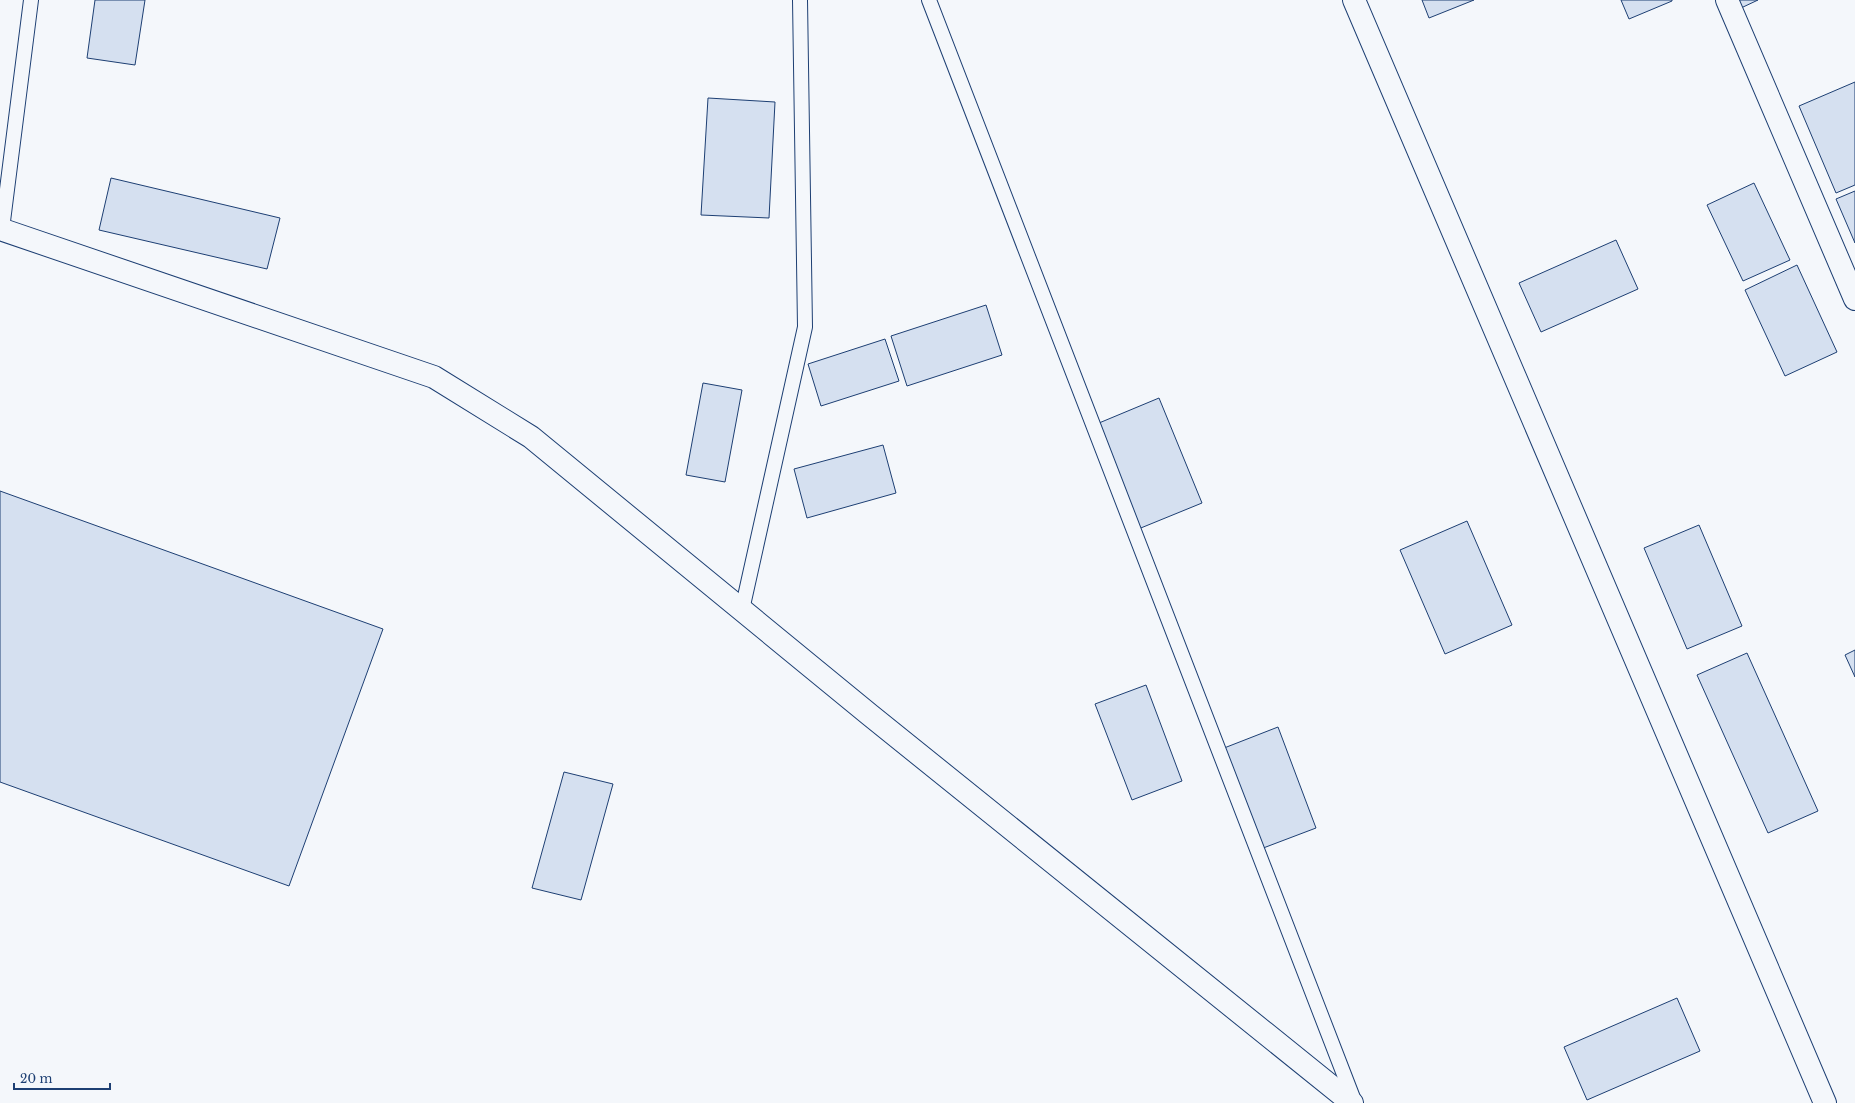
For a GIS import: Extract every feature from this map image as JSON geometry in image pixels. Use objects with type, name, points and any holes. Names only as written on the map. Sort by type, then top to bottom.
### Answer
[{"type":"street","points":[[1354,0],[1825,1103]]},
{"type":"street","points":[[1727,0],[1855,299]]},
{"type":"street","points":[[1,229],[434,377],[531,437],[742,610],[1353,1103]]},
{"type":"lane","points":[[1,229],[31,0]]},
{"type":"lane","points":[[742,610],[805,327],[800,0]]},
{"type":"lane","points":[[929,0],[1353,1103]]},
{"type":"building","points":[[95,0],[145,0],[135,65],[87,58]]},
{"type":"building","points":[[1422,0],[1474,0],[1429,18]]},
{"type":"building","points":[[1621,0],[1672,0],[1672,1],[1629,19]]},
{"type":"building","points":[[1737,0],[1758,0],[1741,8]]},
{"type":"building","points":[[1855,82],[1855,185],[1836,193],[1799,106]]},
{"type":"building","points":[[708,98],[775,102],[769,218],[701,215]]},
{"type":"building","points":[[111,178],[280,218],[267,269],[99,230]]},
{"type":"building","points":[[1754,183],[1790,260],[1743,281],[1707,205]]},
{"type":"building","points":[[1855,191],[1855,243],[1836,199]]},
{"type":"building","points":[[1616,240],[1638,289],[1541,332],[1519,283]]},
{"type":"building","points":[[1797,265],[1837,352],[1785,376],[1745,290]]},
{"type":"building","points":[[986,305],[1002,355],[907,386],[891,336]]},
{"type":"building","points":[[885,339],[899,381],[821,406],[808,364]]},
{"type":"building","points":[[703,383],[742,390],[725,482],[686,475]]},
{"type":"building","points":[[1159,398],[1202,503],[1131,532],[1087,428]]},
{"type":"building","points":[[883,445],[896,493],[807,518],[794,469]]},
{"type":"building","points":[[0,491],[383,629],[289,886],[0,782]]},
{"type":"building","points":[[1467,521],[1512,625],[1445,654],[1400,550]]},
{"type":"building","points":[[1699,525],[1742,626],[1687,649],[1644,548]]},
{"type":"building","points":[[1855,650],[1855,677],[1845,655]]},
{"type":"building","points":[[1747,653],[1818,811],[1768,833],[1697,675]]},
{"type":"building","points":[[1146,685],[1182,781],[1132,800],[1095,704]]},
{"type":"building","points":[[1278,727],[1316,828],[1258,850],[1219,750]]},
{"type":"building","points":[[564,772],[613,784],[581,900],[532,888]]},
{"type":"building","points":[[1677,998],[1700,1051],[1587,1100],[1564,1047]]}]
